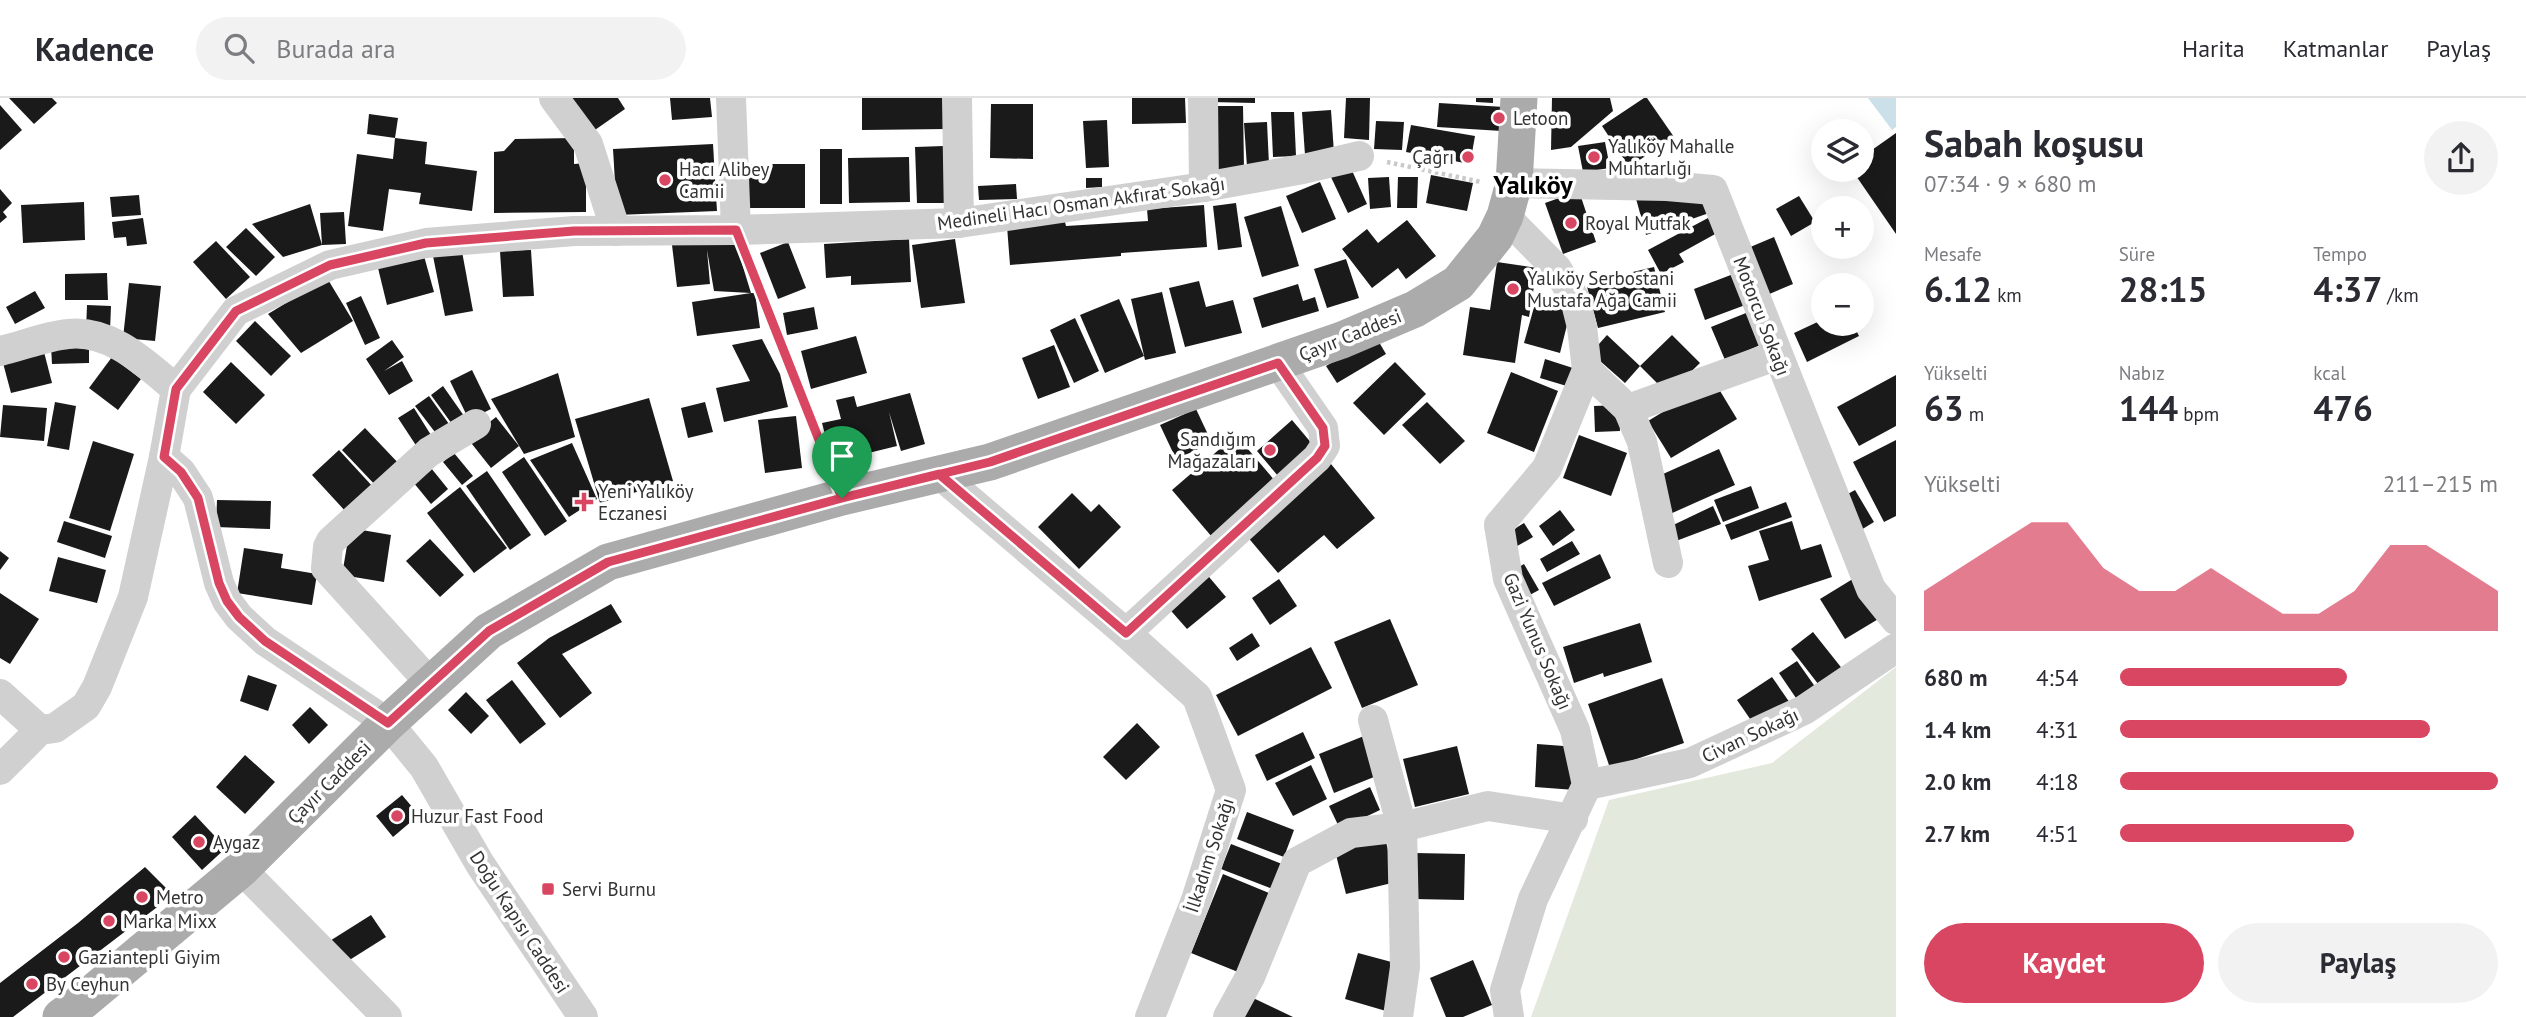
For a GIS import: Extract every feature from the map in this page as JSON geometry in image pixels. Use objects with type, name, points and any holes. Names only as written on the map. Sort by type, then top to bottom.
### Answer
[{"type":"main road","points":[[1510,196],[1519,98]]},
{"type":"main road","name":"Çayır Caddesi","points":[[81,1012],[241,869],[388,723],[489,631],[608,562],[842,498],[990,462],[1342,340],[1415,309],[1458,283],[1495,237],[1510,196]]},
{"type":"street","points":[[554,98],[588,144],[616,231]]},
{"type":"street","points":[[731,98],[736,230]]},
{"type":"street","points":[[957,98],[959,223]]},
{"type":"street","points":[[1203,98],[1204,187]]},
{"type":"street","name":"Medineli Hacı Osman Akfırat Sokağı","points":[[0,770],[40,730],[55,727],[86,706],[97,687],[132,597],[164,457],[176,389],[236,311],[330,265],[426,243],[574,231],[736,230],[959,223],[1204,187],[1359,156]]},
{"type":"street","name":"Motorcu Sokağı","points":[[1510,196],[1667,187],[1713,190],[1871,589],[1896,620]]},
{"type":"street","name":"Gazi Yunus Sokağı","points":[[1510,196],[1575,299],[1582,327],[1587,370],[1548,468],[1499,525],[1508,579],[1575,730],[1587,785]]},
{"type":"street","points":[[0,351],[68,334],[83,334],[113,341],[176,389]]},
{"type":"street","points":[[1628,409],[1778,355]]},
{"type":"street","points":[[1126,633],[1317,458],[1325,446],[1323,428],[1278,363]]},
{"type":"street","points":[[1587,370],[1628,409],[1642,442],[1668,563]]},
{"type":"street","points":[[431,684],[326,568],[326,554],[331,541],[429,452],[477,424]]},
{"type":"street","points":[[164,457],[181,472],[198,498],[219,583],[227,601],[239,617],[265,641],[388,723]]},
{"type":"street","name":"İlkadım Sokağı","points":[[939,474],[1197,697],[1231,790],[1161,1013]]},
{"type":"street","name":"Civan Sokağı","points":[[1587,785],[1690,763],[1804,710],[1896,648]]},
{"type":"street","points":[[0,694],[40,730]]},
{"type":"street","points":[[1373,720],[1402,827],[1405,967],[1398,1017]]},
{"type":"street","name":"Doğu Kapısı Caddesi","points":[[388,723],[424,767],[480,864],[583,1017]]},
{"type":"street","points":[[1509,1017],[1505,990],[1533,899],[1587,785]]},
{"type":"street","points":[[1228,1017],[1250,977],[1297,862],[1351,833],[1402,827],[1488,806],[1573,819]]},
{"type":"street","points":[[241,869],[387,1017]]},
{"type":"path","points":[[1359,156],[1510,196]]},
{"type":"path","points":[[736,230],[842,498]]},
{"type":"shaded area","points":[[1896,667],[1896,1017],[1531,1017],[1609,800],[1772,763]]},
{"type":"water","points":[[1868,98],[1896,98],[1896,127],[1892,130]]},
{"type":"building","points":[[9,98],[52,98],[57,103],[34,124]]},
{"type":"building","points":[[568,98],[618,98],[625,109],[592,132]]},
{"type":"building","points":[[670,98],[710,98],[712,117],[672,120]]},
{"type":"building","points":[[862,98],[947,98],[947,129],[862,130]]},
{"type":"building","points":[[1132,98],[1185,98],[1186,123],[1132,124]]},
{"type":"building","points":[[1211,98],[1255,98],[1255,103],[1211,102]]},
{"type":"building","points":[[1346,98],[1370,98],[1369,140],[1344,138]]},
{"type":"building","points":[[1476,98],[1493,98],[1493,103],[1476,102]]},
{"type":"building","points":[[1552,98],[1610,98],[1613,111],[1571,147],[1551,150]]},
{"type":"building","points":[[1647,98],[1674,137],[1629,167],[1602,126]]},
{"type":"building","points":[[1439,103],[1504,107],[1502,131],[1437,127]]},
{"type":"building","points":[[991,104],[1033,104],[1033,159],[990,158]]},
{"type":"building","points":[[0,105],[22,130],[0,150]]},
{"type":"building","points":[[1209,106],[1243,106],[1244,170],[1210,170]]},
{"type":"building","points":[[1331,110],[1334,153],[1305,155],[1302,112]]},
{"type":"building","points":[[1271,112],[1294,112],[1296,156],[1273,157]]},
{"type":"building","points":[[369,114],[398,118],[395,138],[367,134]]},
{"type":"building","points":[[1107,120],[1109,167],[1086,168],[1083,121]]},
{"type":"building","points":[[1376,121],[1404,122],[1402,150],[1374,149]]},
{"type":"building","points":[[1267,122],[1269,165],[1247,167],[1244,123]]},
{"type":"building","points":[[1411,125],[1475,136],[1470,164],[1406,152]]},
{"type":"building","points":[[1896,133],[1896,234],[1874,202],[1874,196],[1870,196],[1860,182],[1874,182],[1874,149]]},
{"type":"building","points":[[395,138],[427,142],[425,164],[477,171],[472,211],[419,204],[421,193],[389,189],[383,231],[348,226],[357,154],[393,159]]},
{"type":"building","points":[[574,138],[574,164],[586,163],[586,212],[494,213],[494,152],[504,151],[515,139]]},
{"type":"building","name":"Yalıköy Mahalle Muhtarlığı","points":[[1605,142],[1610,168],[1583,172],[1578,146]]},
{"type":"building","name":"Hacı Alibey Camii","points":[[713,144],[717,211],[617,215],[613,149]]},
{"type":"building","points":[[944,146],[946,203],[917,203],[915,147]]},
{"type":"building","points":[[820,149],[842,149],[842,204],[820,204]]},
{"type":"building","points":[[909,157],[910,202],[849,203],[848,158]]},
{"type":"building","points":[[742,164],[805,164],[805,208],[742,208]]},
{"type":"building","points":[[1350,166],[1367,204],[1348,213],[1330,175]]},
{"type":"building","points":[[1431,175],[1473,183],[1467,211],[1426,203]]},
{"type":"building","points":[[1389,177],[1391,207],[1370,209],[1368,178]]},
{"type":"building","points":[[1398,177],[1418,177],[1417,208],[1397,208]]},
{"type":"building","points":[[1086,178],[1102,178],[1102,187],[1086,188]]},
{"type":"building","points":[[1320,182],[1336,219],[1302,233],[1286,196]]},
{"type":"building","points":[[1016,184],[1017,199],[979,200],[978,186]]},
{"type":"building","points":[[0,189],[12,203],[3,212],[7,217],[0,223]]},
{"type":"building","name":"Royal Mutfak","points":[[1579,191],[1596,242],[1563,254],[1545,203]]},
{"type":"building","points":[[139,195],[141,215],[112,217],[110,197]]},
{"type":"building","points":[[1635,195],[1704,195],[1712,212],[1646,235]]},
{"type":"building","points":[[1799,196],[1811,216],[1811,224],[1791,236],[1776,209]]},
{"type":"building","points":[[84,202],[85,240],[23,243],[21,205]]},
{"type":"building","points":[[1236,203],[1242,247],[1218,250],[1213,206]]},
{"type":"building","points":[[310,204],[322,245],[283,257],[252,224]]},
{"type":"building","points":[[1204,205],[1207,247],[1010,265],[1007,226],[1148,221],[1147,209]]},
{"type":"building","points":[[1281,206],[1299,266],[1262,277],[1244,217]]},
{"type":"building","points":[[344,212],[346,244],[322,245],[320,213]]},
{"type":"building","points":[[143,218],[147,244],[127,246],[126,237],[114,238],[112,222]]},
{"type":"building","points":[[1708,218],[1717,233],[1679,254],[1684,262],[1661,274],[1648,250]]},
{"type":"building","points":[[1407,220],[1436,256],[1406,279],[1398,268],[1372,288],[1342,249],[1367,229],[1378,243]]},
{"type":"building","points":[[246,228],[275,257],[256,276],[226,247]]},
{"type":"building","points":[[1774,237],[1793,284],[1767,295],[1748,248]]},
{"type":"building","points":[[909,239],[911,282],[851,285],[851,276],[826,278],[824,244]]},
{"type":"building","points":[[955,239],[965,303],[921,308],[912,245]]},
{"type":"building","points":[[216,241],[250,277],[226,299],[193,262]]},
{"type":"building","points":[[788,242],[806,288],[778,299],[760,253]]},
{"type":"building","points":[[736,244],[751,293],[714,291],[707,250],[710,284],[677,287],[672,245]]},
{"type":"building","points":[[461,246],[473,311],[445,316],[432,251]]},
{"type":"building","points":[[531,250],[534,296],[503,297],[500,251]]},
{"type":"building","points":[[424,256],[434,292],[387,305],[378,268]]},
{"type":"building","points":[[1346,259],[1359,298],[1327,308],[1314,269]]},
{"type":"building","points":[[1497,262],[1537,268],[1529,317],[1522,315],[1515,363],[1463,355],[1470,307],[1490,310]]},
{"type":"building","points":[[1654,267],[1665,312],[1598,328],[1586,283]]},
{"type":"building","points":[[107,273],[108,300],[65,300],[65,274]]},
{"type":"building","points":[[1736,273],[1748,304],[1705,320],[1694,289]]},
{"type":"building","points":[[327,278],[353,321],[301,353],[268,314]]},
{"type":"building","points":[[1199,281],[1206,307],[1233,300],[1242,333],[1185,347],[1169,288]]},
{"type":"building","points":[[129,283],[161,286],[155,341],[123,338]]},
{"type":"building","points":[[1298,284],[1303,301],[1315,297],[1319,311],[1262,328],[1253,298]]},
{"type":"building","points":[[35,291],[45,308],[15,324],[6,307]]},
{"type":"building","points":[[1162,292],[1176,353],[1145,360],[1131,299]]},
{"type":"building","points":[[755,293],[760,328],[697,336],[692,302]]},
{"type":"building","points":[[361,296],[380,338],[365,345],[346,303]]},
{"type":"building","points":[[1119,299],[1144,356],[1105,373],[1080,315]]},
{"type":"building","points":[[1536,300],[1571,309],[1560,353],[1524,343]]},
{"type":"building","points":[[87,305],[111,306],[110,331],[86,331]]},
{"type":"building","points":[[814,307],[818,329],[787,335],[783,313]]},
{"type":"building","points":[[1751,311],[1765,343],[1725,360],[1711,327]]},
{"type":"building","points":[[1075,318],[1099,371],[1074,383],[1050,330]]},
{"type":"building","points":[[255,321],[291,356],[271,376],[236,341]]},
{"type":"building","points":[[1811,325],[1811,336],[1859,336],[1807,362],[1794,333]]},
{"type":"building","points":[[1607,335],[1640,366],[1625,383],[1591,353]]},
{"type":"building","points":[[1672,335],[1700,363],[1668,394],[1640,366]]},
{"type":"building","points":[[856,336],[867,373],[811,389],[801,351]]},
{"type":"building","points":[[1376,337],[1386,354],[1337,383],[1326,366]]},
{"type":"building","points":[[762,339],[780,374],[788,407],[724,422],[716,388],[750,381],[732,345]]},
{"type":"building","points":[[392,340],[404,357],[384,371],[402,361],[413,381],[389,395],[366,359]]},
{"type":"building","points":[[1054,345],[1070,387],[1038,399],[1022,358]]},
{"type":"building","points":[[51,346],[89,346],[89,363],[52,364]]},
{"type":"building","points":[[44,352],[52,383],[11,393],[3,363]]},
{"type":"building","points":[[112,357],[141,379],[118,410],[89,388]]},
{"type":"building","points":[[1545,359],[1576,369],[1570,387],[1540,378]]},
{"type":"building","points":[[231,362],[265,395],[236,424],[203,392]]},
{"type":"building","points":[[1395,362],[1426,394],[1384,435],[1353,403]]},
{"type":"building","points":[[472,370],[491,409],[469,420],[450,381]]},
{"type":"building","points":[[1511,372],[1558,391],[1534,452],[1487,433]]},
{"type":"building","points":[[558,373],[575,437],[524,454],[491,399]]},
{"type":"building","points":[[1896,375],[1896,426],[1859,446],[1837,407]]},
{"type":"building","points":[[1714,381],[1737,419],[1671,458],[1648,421]]},
{"type":"building","points":[[443,386],[469,423],[457,431],[431,395]]},
{"type":"building","points":[[910,393],[925,444],[901,451],[889,412],[897,446],[832,462],[822,423],[841,419],[836,400],[854,396],[857,407]]},
{"type":"building","points":[[429,396],[454,431],[441,440],[415,406]]},
{"type":"building","points":[[649,398],[673,481],[600,503],[575,419]]},
{"type":"building","points":[[55,402],[76,406],[69,450],[47,446]]},
{"type":"building","points":[[705,402],[713,432],[688,438],[681,408]]},
{"type":"building","points":[[1427,402],[1465,441],[1440,464],[1402,425]]},
{"type":"building","points":[[3,405],[47,408],[44,441],[0,437]]},
{"type":"building","points":[[1619,405],[1620,431],[1595,432],[1594,406]]},
{"type":"building","points":[[414,408],[436,443],[421,453],[398,418]]},
{"type":"building","points":[[1196,409],[1212,443],[1176,459],[1160,425]]},
{"type":"building","points":[[796,416],[802,468],[765,473],[758,420]]},
{"type":"building","points":[[496,417],[519,446],[491,468],[468,439]]},
{"type":"building","points":[[1292,420],[1313,445],[1278,476],[1257,451]]},
{"type":"building","points":[[365,428],[402,467],[379,489],[342,450]]},
{"type":"building","points":[[1236,435],[1276,482],[1212,537],[1172,490]]},
{"type":"building","points":[[1579,435],[1627,453],[1611,496],[1563,478]]},
{"type":"building","points":[[1896,440],[1896,516],[1884,522],[1853,462]]},
{"type":"building","points":[[93,441],[134,454],[110,531],[69,518]]},
{"type":"building","points":[[572,443],[597,499],[569,517],[530,460]]},
{"type":"building","points":[[1719,449],[1735,485],[1670,514],[1654,478]]},
{"type":"building","points":[[339,450],[374,488],[347,513],[312,475]]},
{"type":"building","points":[[454,453],[473,476],[462,485],[443,462]]},
{"type":"building","points":[[524,457],[567,521],[545,536],[502,472]]},
{"type":"building","points":[[427,463],[448,489],[431,504],[409,477]]},
{"type":"building","points":[[1331,464],[1375,518],[1337,549],[1324,535],[1278,573],[1246,535]]},
{"type":"building","points":[[487,471],[531,535],[510,550],[466,486]]},
{"type":"building","points":[[1751,486],[1759,508],[1723,522],[1714,500]]},
{"type":"building","points":[[460,487],[507,548],[474,573],[427,513]]},
{"type":"building","points":[[1855,490],[1874,522],[1856,533],[1837,500]]},
{"type":"building","points":[[1072,493],[1091,512],[1099,504],[1121,527],[1079,569],[1038,527]]},
{"type":"building","points":[[217,500],[271,501],[270,529],[216,527]]},
{"type":"building","points":[[1786,502],[1792,517],[1731,540],[1725,525]]},
{"type":"building","points":[[1713,506],[1721,524],[1676,541],[1669,527]]},
{"type":"building","points":[[1560,510],[1575,530],[1553,546],[1539,526]]},
{"type":"building","points":[[64,521],[112,536],[105,558],[57,542]]},
{"type":"building","points":[[1792,521],[1801,550],[1821,544],[1832,577],[1759,601],[1748,566],[1769,560],[1759,531]]},
{"type":"building","points":[[1524,523],[1533,537],[1512,549],[1503,536]]},
{"type":"building","points":[[350,528],[391,535],[384,582],[342,575]]},
{"type":"building","points":[[430,539],[464,575],[440,597],[406,561]]},
{"type":"building","points":[[1572,541],[1580,554],[1547,572],[1540,559]]},
{"type":"building","points":[[244,548],[283,554],[281,568],[317,574],[312,605],[237,593]]},
{"type":"building","points":[[0,551],[9,558],[0,570]]},
{"type":"building","points":[[1600,554],[1611,578],[1554,606],[1542,583]]},
{"type":"building","points":[[58,557],[106,570],[97,603],[49,591]]},
{"type":"building","points":[[1524,564],[1539,590],[1526,597],[1512,571]]},
{"type":"building","points":[[1204,571],[1226,597],[1187,629],[1165,604]]},
{"type":"building","points":[[1856,577],[1880,618],[1845,639],[1820,599]]},
{"type":"building","points":[[1279,579],[1297,606],[1270,625],[1252,598]]},
{"type":"building","points":[[0,593],[39,619],[10,664],[0,658]]},
{"type":"building","points":[[611,604],[622,622],[562,654],[592,693],[560,718],[517,663],[549,638]]},
{"type":"building","points":[[1390,619],[1418,685],[1362,708],[1334,642]]},
{"type":"building","points":[[1640,623],[1652,662],[1604,677],[1603,673],[1574,683],[1563,647]]},
{"type":"building","points":[[1813,632],[1844,671],[1822,689],[1791,649]]},
{"type":"building","points":[[1252,633],[1260,646],[1237,661],[1229,648]]},
{"type":"building","points":[[1311,647],[1332,688],[1238,736],[1216,695]]},
{"type":"building","points":[[1797,661],[1816,688],[1798,701],[1779,673]]},
{"type":"building","points":[[248,675],[277,685],[268,711],[240,701]]},
{"type":"building","points":[[1772,677],[1790,703],[1755,726],[1737,700]]},
{"type":"building","points":[[1662,678],[1684,743],[1610,768],[1588,704]]},
{"type":"building","points":[[512,680],[546,724],[520,744],[486,700]]},
{"type":"building","points":[[466,692],[489,716],[471,734],[448,710]]},
{"type":"building","points":[[310,707],[328,725],[309,744],[292,725]]},
{"type":"building","points":[[1137,723],[1160,747],[1126,780],[1103,757]]},
{"type":"building","points":[[1303,732],[1315,758],[1267,781],[1255,755]]},
{"type":"building","points":[[1364,736],[1379,775],[1334,793],[1319,754]]},
{"type":"building","points":[[1537,744],[1577,747],[1575,790],[1535,787]]},
{"type":"building","points":[[1457,746],[1469,794],[1415,807],[1403,759]]},
{"type":"building","points":[[245,755],[275,782],[245,814],[216,787]]},
{"type":"building","points":[[1311,765],[1327,799],[1293,816],[1275,783]]},
{"type":"building","points":[[1370,787],[1380,810],[1340,829],[1329,806]]},
{"type":"building","name":"Huzur Fast Food","points":[[402,795],[419,815],[393,837],[376,816]]},
{"type":"building","points":[[1247,812],[1294,830],[1284,857],[1237,839]]},
{"type":"building","name":"Aygaz","points":[[195,815],[226,848],[202,870],[172,837]]},
{"type":"building","points":[[1385,838],[1396,882],[1346,894],[1335,851]]},
{"type":"building","points":[[1231,844],[1287,866],[1278,891],[1221,869]]},
{"type":"building","points":[[1415,853],[1465,854],[1464,900],[1413,899]]},
{"type":"building","points":[[145,867],[173,895],[13,1017],[0,1017],[0,983]]},
{"type":"building","points":[[1223,874],[1269,893],[1238,972],[1191,953]]},
{"type":"building","points":[[371,915],[386,937],[340,966],[325,944]]},
{"type":"building","points":[[1358,953],[1399,964],[1386,1011],[1345,999]]},
{"type":"building","points":[[1473,960],[1492,1005],[1463,1017],[1446,1017],[1430,978]]},
{"type":"building","points":[[1251,997],[1293,1017],[1242,1017]]},
{"type":"place","name":"Letoon","points":[[1499,118]]},
{"type":"place","name":"Çağrı","points":[[1468,157]]},
{"type":"place","name":"Yalıköy Mahalle Muhtarlığı","points":[[1594,157]]},
{"type":"place","name":"Hacı Alibey Camii","points":[[665,180]]},
{"type":"place","name":"Royal Mutfak","points":[[1571,223]]},
{"type":"place","name":"Yalıköy Serbostani Mustafa Ağa Camii","points":[[1513,289]]},
{"type":"place","name":"Sandığım Mağazaları","points":[[1270,450]]},
{"type":"place","name":"Yeni Yalıköy Eczanesi","points":[[584,502]]},
{"type":"place","name":"Huzur Fast Food","points":[[397,816]]},
{"type":"place","name":"Aygaz","points":[[199,842]]},
{"type":"place","name":"Servi Burnu","points":[[548,889]]},
{"type":"place","name":"Metro","points":[[142,897]]},
{"type":"place","name":"Marka Mixx","points":[[109,921]]},
{"type":"place","name":"Gaziantepli Giyim","points":[[64,957]]},
{"type":"place","name":"By Ceyhun","points":[[32,984]]},
{"type":"district","name":"Yalıköy","points":[[1533,184]]},
{"type":"route","points":[[842,498],[608,562],[489,631],[388,723],[265,641],[251,631],[239,617],[227,601],[219,583],[198,498],[181,472],[164,457],[176,389],[236,311],[330,265],[426,243],[574,231],[736,230],[842,498],[939,474],[990,462],[1278,363],[1323,428],[1325,446],[1317,458],[1126,633],[939,474],[842,498]]}]
